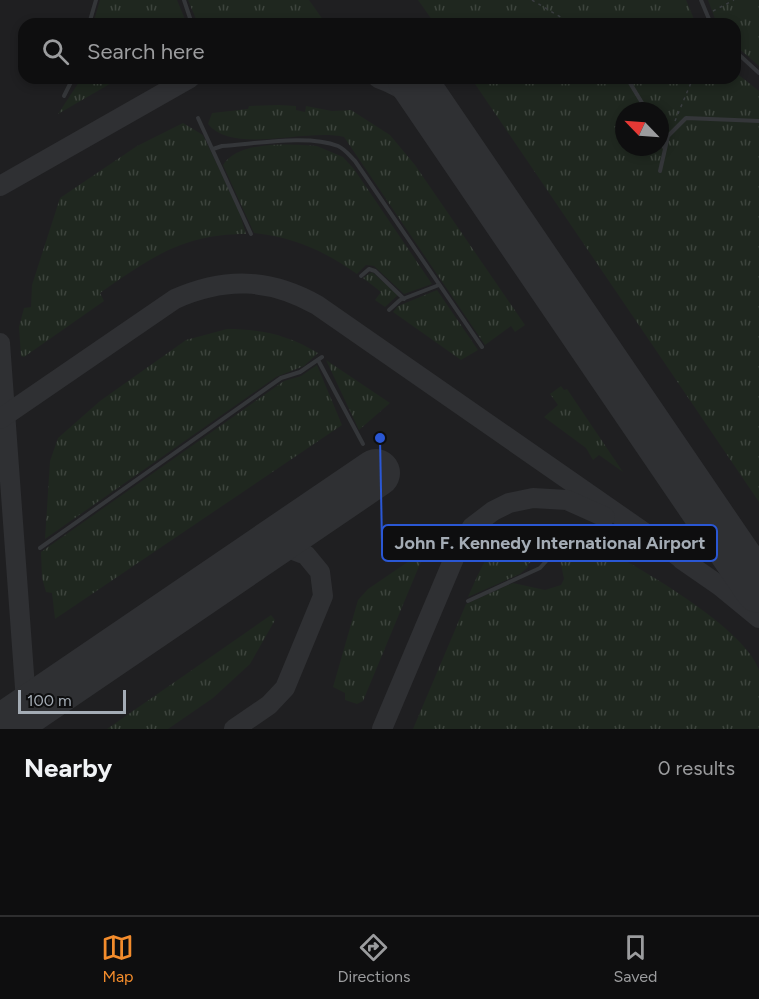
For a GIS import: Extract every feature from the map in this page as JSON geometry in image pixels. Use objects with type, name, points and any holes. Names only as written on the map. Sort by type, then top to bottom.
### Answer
[{"type":"lane","points":[[91,18],[96,0]]},
{"type":"lane","points":[[184,0],[190,18]]},
{"type":"lane","points":[[701,0],[709,18]]},
{"type":"lane","points":[[741,56],[759,73]]},
{"type":"lane","points":[[64,96],[70,84]]},
{"type":"lane","points":[[631,84],[642,102]]},
{"type":"lane","points":[[198,118],[251,234]]},
{"type":"lane","points":[[669,140],[673,129],[686,118],[759,121]]},
{"type":"lane","points":[[213,149],[222,146],[296,141],[322,142],[340,147],[356,161],[482,348]]},
{"type":"lane","points":[[660,171],[664,156]]},
{"type":"lane","points":[[361,276],[369,269],[375,271],[404,299]]},
{"type":"lane","points":[[389,310],[404,299],[439,285]]},
{"type":"lane","points":[[40,548],[281,378],[300,372],[320,358],[363,444]]},
{"type":"lane","points":[[468,601],[540,568],[570,534]]},
{"type":"path","points":[[532,0],[563,18]]},
{"type":"path","points":[[707,14],[734,0]]},
{"type":"path","points":[[675,122],[691,84]]},
{"type":"shaded area","points":[[0,0],[759,0],[759,729],[0,729]]},
{"type":"green space","points":[[100,0],[177,0],[184,18],[95,18]]},
{"type":"green space","points":[[188,0],[309,0],[322,18],[196,18]]},
{"type":"green space","points":[[418,0],[686,0],[694,18],[431,18]]},
{"type":"green space","points":[[708,0],[759,0],[759,66],[741,50],[741,18],[715,18]]},
{"type":"green space","points":[[741,77],[759,91],[759,502],[475,84],[741,84]]},
{"type":"green space","points":[[78,84],[110,84],[58,114]]},
{"type":"green space","points":[[249,106],[296,106],[296,110],[305,112],[306,106],[332,111],[351,110],[390,135],[415,165],[525,325],[515,332],[511,326],[485,345],[344,137],[329,135],[272,139],[235,138],[220,133],[208,124],[212,113],[248,109]]},
{"type":"green space","points":[[183,123],[203,135],[239,211],[246,234],[204,238],[168,250],[100,293],[104,301],[24,357],[21,356],[19,327],[24,308],[31,307],[32,285],[60,198],[137,146]]},
{"type":"green space","points":[[317,146],[343,157],[354,169],[432,284],[404,294],[374,266],[366,265],[357,274],[308,246],[283,238],[254,233],[223,165],[230,157],[252,147]]},
{"type":"green space","points":[[372,272],[398,295],[385,307],[375,300],[381,292],[363,278]]},
{"type":"green space","points":[[437,290],[478,350],[461,360],[393,312],[398,306]]},
{"type":"green space","points":[[227,329],[274,334],[318,353],[304,366],[276,377],[45,539],[50,461],[58,438],[100,401],[186,340]]},
{"type":"green space","points":[[326,360],[390,403],[359,430]]},
{"type":"green space","points":[[317,365],[342,425],[55,619],[52,593],[46,592],[42,578],[41,552],[284,381],[301,376]]},
{"type":"green space","points":[[561,386],[564,390],[567,389],[623,472],[599,455],[593,460],[586,448],[544,417],[558,405],[550,394]]},
{"type":"green space","points":[[543,525],[556,526],[568,531],[548,555],[544,554],[528,564],[528,567],[520,574],[468,597],[487,558],[503,539],[527,528]]},
{"type":"green space","points":[[573,533],[619,557],[677,592],[730,632],[749,652],[759,670],[759,729],[413,729],[466,604],[513,583],[545,590],[561,585],[564,579],[558,550]]},
{"type":"green space","points":[[415,557],[422,559],[363,701],[357,704],[345,700],[345,693],[333,687],[358,600],[368,589]]},
{"type":"green space","points":[[271,615],[275,620],[250,664],[213,698],[168,729],[107,729]]},
{"type":"taxiway","points":[[0,186],[179,84]]},
{"type":"taxiway","points":[[392,84],[417,100],[448,132]]},
{"type":"taxiway","points":[[0,419],[175,299],[193,292],[229,284],[264,285],[299,296],[317,305],[691,565]]},
{"type":"taxiway","points":[[0,343],[28,729]]},
{"type":"taxiway","points":[[382,729],[455,556],[472,527],[493,511],[509,503],[533,498],[567,500],[605,517]]},
{"type":"taxiway","points":[[234,729],[269,705],[285,688],[323,596],[320,572],[306,555],[288,548],[262,551]]},
{"type":"taxiway","points":[[681,559],[720,586],[759,618]]},
{"type":"runway","points":[[415,84],[759,589]]},
{"type":"runway","points":[[0,729],[376,473]]},
{"type":"place","name":"John F. Kennedy International Airport","points":[[380,438]]}]
